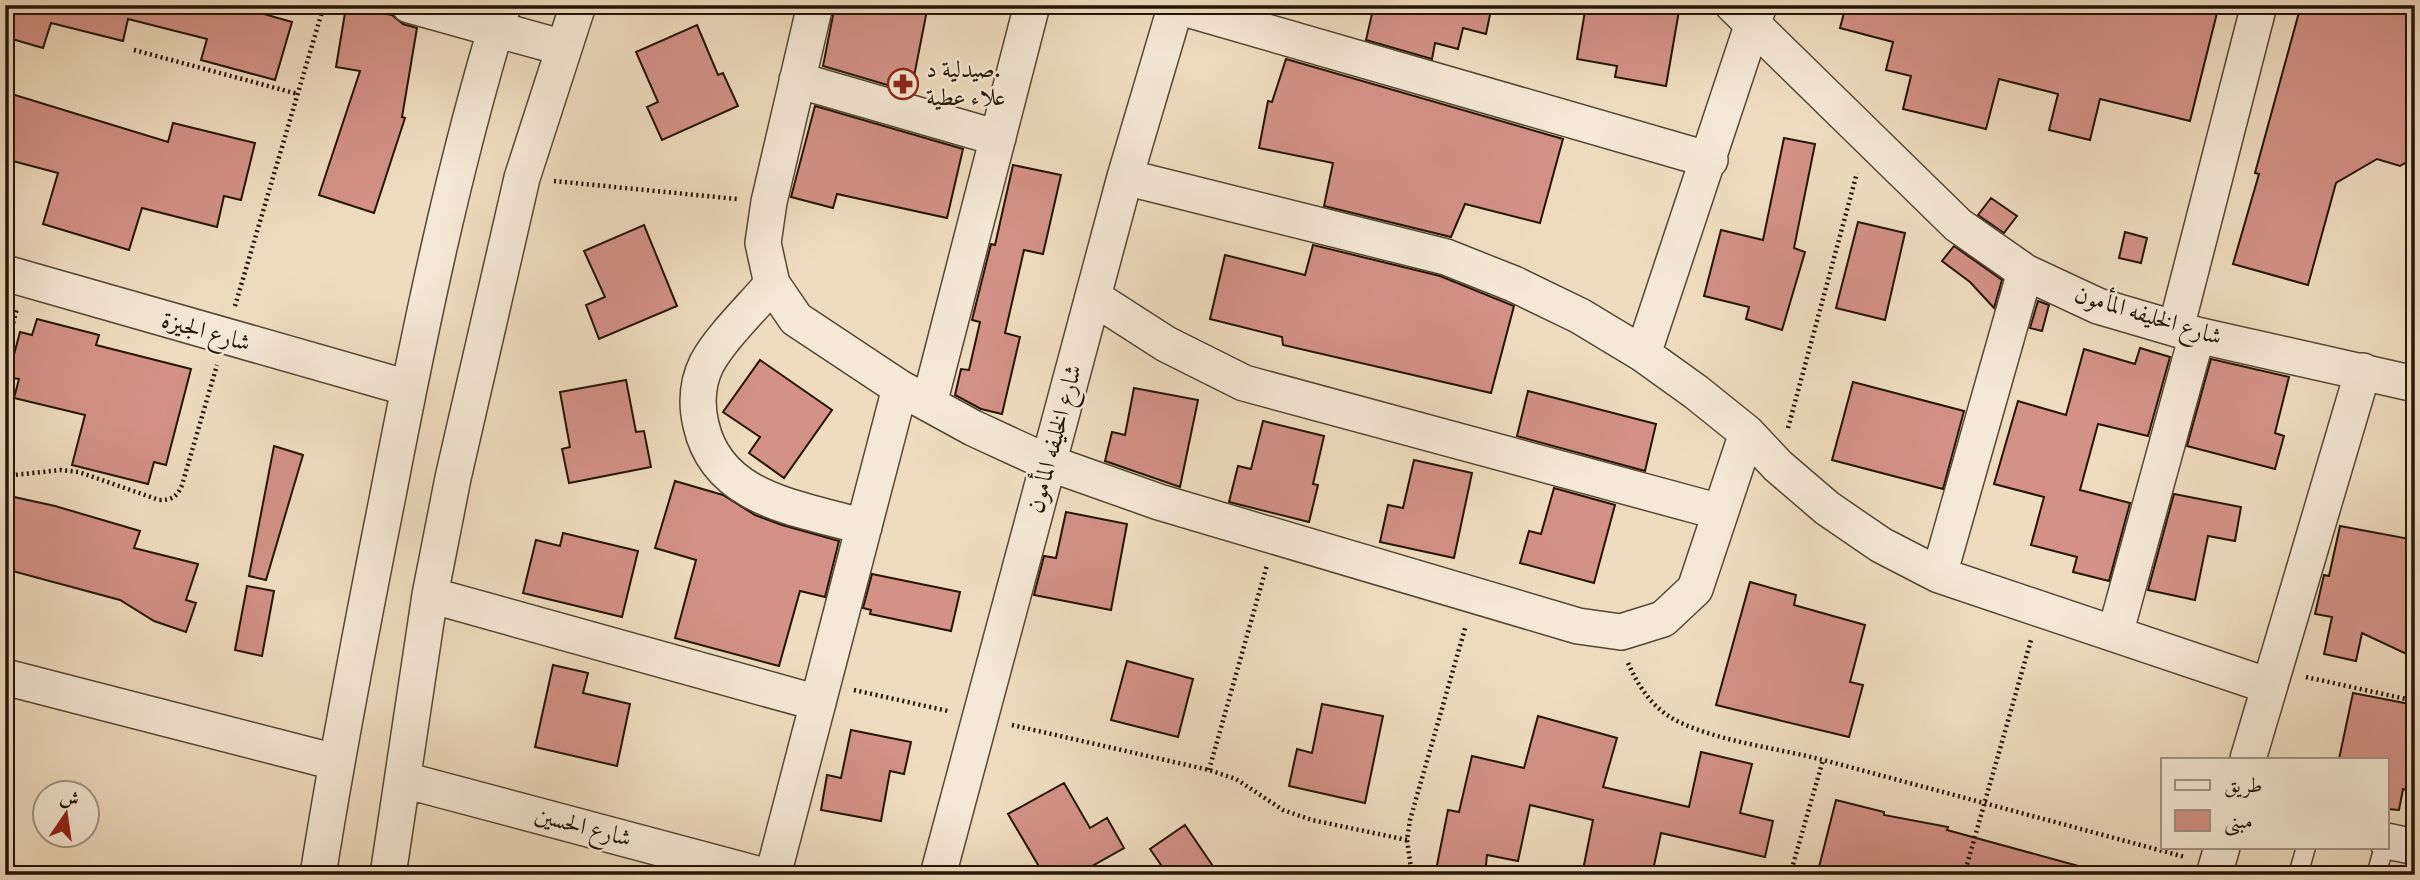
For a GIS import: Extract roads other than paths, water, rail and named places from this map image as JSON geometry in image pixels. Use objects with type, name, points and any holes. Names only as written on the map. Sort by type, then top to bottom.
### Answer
[{"type":"street","points":[[408,5],[499,17],[564,48]]},
{"type":"street","points":[[388,875],[430,595],[453,478],[522,178],[578,5]]},
{"type":"street","points":[[815,5],[762,243],[772,284],[796,319],[914,396],[973,428],[1049,463],[1148,499],[1474,596],[1578,626],[1621,632],[1663,619],[1695,589],[1747,433]]},
{"type":"street","points":[[773,875],[863,527],[914,396],[998,138],[1032,5]]},
{"type":"street","points":[[2115,634],[2187,332],[2259,5]]},
{"type":"street","points":[[1175,6],[1710,160]]},
{"type":"street","name":"شارع الخليفه المأمون","points":[[938,875],[1125,177],[1175,6]]},
{"type":"street","points":[[1643,354],[1710,160],[1748,12]]},
{"type":"street","name":"شارع الخليفه المأمون","points":[[1748,12],[1867,136],[1958,225],[2025,272],[2098,306],[2187,332],[2415,384]]},
{"type":"street","points":[[318,875],[335,762],[408,388],[449,207],[499,17]]},
{"type":"street","points":[[797,80],[998,138]]},
{"type":"street","points":[[1125,177],[1446,257],[1514,284],[1580,316],[1643,354],[1696,391],[1747,433],[1778,466],[1827,508],[1870,538],[1939,575],[2115,634],[2272,678]]},
{"type":"street","points":[[1939,575],[2025,272]]},
{"type":"street","name":"شارع الجيزة","points":[[15,276],[408,388]]},
{"type":"street","points":[[772,284],[708,361],[699,384],[697,409],[703,434],[713,457],[729,478],[750,492],[863,527]]},
{"type":"street","points":[[1093,297],[1166,344],[1244,383],[1720,512]]},
{"type":"street","points":[[2248,758],[2363,372]]},
{"type":"street","points":[[430,595],[820,693]]},
{"type":"street","points":[[5,677],[335,762]]},
{"type":"street","name":"شارع الحسين","points":[[404,780],[761,875]]},
{"type":"street","points":[[2388,841],[2415,847]]},
{"type":"lane","points":[[2298,875],[2306,848]]},
{"type":"lane","points":[[2376,875],[2384,848]]},
{"type":"place","name":"صيدلية د. علاء عطية","points":[[903,84]]}]
